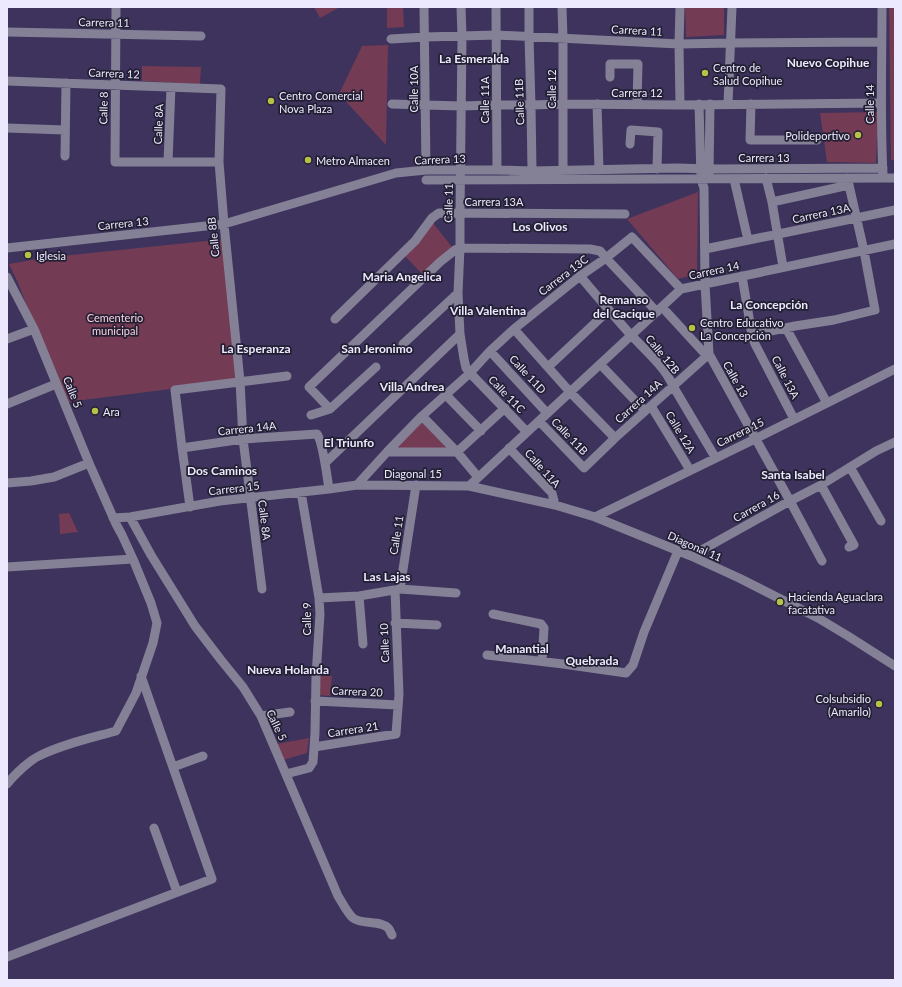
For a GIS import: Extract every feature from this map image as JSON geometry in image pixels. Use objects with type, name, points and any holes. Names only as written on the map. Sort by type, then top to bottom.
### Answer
[{"type":"street","name":"Calle 8","points":[[116,7],[115,162],[168,162]]},
{"type":"street","name":"Calle 10A","points":[[424,7],[426,175]]},
{"type":"street","name":"Calle 11","points":[[461,7],[460,248],[458,293],[460,334],[466,368],[470,373]]},
{"type":"street","name":"Calle 11A","points":[[496,7],[497,170]]},
{"type":"street","name":"Calle 11B","points":[[529,7],[532,171]]},
{"type":"street","name":"Calle 12","points":[[562,7],[563,170]]},
{"type":"street","points":[[680,7],[680,104]]},
{"type":"street","points":[[728,104],[732,7]]},
{"type":"street","name":"Calle 14","points":[[882,7],[881,104],[883,178]]},
{"type":"street","name":"Carrera 11","points":[[7,32],[201,36]]},
{"type":"street","name":"Carrera 11","points":[[391,40],[425,37],[529,36],[679,44],[882,42]]},
{"type":"street","points":[[610,77],[610,64],[638,64],[637,104]]},
{"type":"street","name":"Carrera 12","points":[[7,81],[221,89]]},
{"type":"street","points":[[65,156],[66,83]]},
{"type":"street","name":"Calle 8A","points":[[168,162],[171,87]]},
{"type":"street","name":"Calle 8B","points":[[221,89],[219,162],[240,381]]},
{"type":"street","name":"Carrera 12","points":[[392,104],[461,106],[496,104],[531,106],[563,104],[881,104]]},
{"type":"street","points":[[597,104],[599,170]]},
{"type":"street","name":"Calle 13","points":[[699,104],[705,169]]},
{"type":"street","name":"Calle 13","points":[[710,104],[704,188],[704,249],[708,355],[822,561]]},
{"type":"street","points":[[751,104],[750,140],[817,140]]},
{"type":"street","points":[[7,128],[65,130]]},
{"type":"street","points":[[630,144],[630,130],[658,132],[657,169]]},
{"type":"street","points":[[168,162],[219,162]]},
{"type":"street","name":"Carrera 13","points":[[460,175],[497,170],[883,168]]},
{"type":"street","name":"Carrera 13","points":[[7,248],[224,224],[396,173],[426,175],[705,179],[766,178],[848,181],[895,178]]},
{"type":"street","points":[[734,178],[748,240]]},
{"type":"street","points":[[766,178],[772,202],[783,268]]},
{"type":"street","points":[[752,335],[834,320],[874,310],[864,251],[848,181]]},
{"type":"street","name":"Carrera 13","points":[[772,202],[848,181]]},
{"type":"street","name":"Carrera 13A","points":[[704,249],[895,210]]},
{"type":"street","name":"Carrera 13A","points":[[335,319],[415,241],[432,218],[439,213],[625,214]]},
{"type":"street","name":"Carrera 13C","points":[[357,485],[422,416],[470,373],[514,328],[632,237],[681,289]]},
{"type":"street","name":"Carrera 14","points":[[469,486],[681,289],[895,244]]},
{"type":"street","points":[[330,409],[309,388],[440,262],[455,250],[460,248],[590,248],[600,250],[606,258],[659,310],[708,355]]},
{"type":"street","name":"Calle 12B","points":[[580,276],[654,359],[670,381],[715,458]]},
{"type":"street","name":"Calle 13A","points":[[742,276],[752,335],[755,344],[794,419]]},
{"type":"street","name":"Calle 5","points":[[7,277],[34,329],[89,463],[151,602],[157,623],[153,643],[136,693],[116,731],[63,746],[38,756],[14,775],[7,784]]},
{"type":"street","points":[[403,344],[458,293]]},
{"type":"street","points":[[548,367],[609,310]]},
{"type":"street","points":[[514,328],[570,392],[615,438]]},
{"type":"street","points":[[786,328],[827,403]]},
{"type":"street","points":[[7,340],[34,329]]},
{"type":"street","points":[[329,489],[325,464],[460,334]]},
{"type":"street","name":"Calle 11D","points":[[490,351],[547,413]]},
{"type":"street","name":"Carrera 14A","points":[[584,468],[615,438],[708,355]]},
{"type":"street","name":"Calle 12A","points":[[600,364],[648,408],[690,470]]},
{"type":"street","points":[[311,414],[330,409],[376,367]]},
{"type":"street","name":"Carrera 15","points":[[595,517],[895,369]]},
{"type":"street","name":"Calle 11C","points":[[470,373],[527,432]]},
{"type":"street","points":[[190,506],[176,390],[287,376]]},
{"type":"street","name":"Calle 8A","points":[[240,381],[243,440],[262,589]]},
{"type":"street","points":[[7,404],[56,384]]},
{"type":"street","points":[[445,394],[481,431]]},
{"type":"street","points":[[387,452],[457,452],[505,408]]},
{"type":"street","points":[[422,416],[457,452],[478,477]]},
{"type":"street","name":"Calle 11B","points":[[539,421],[584,468]]},
{"type":"street","name":"Carrera 14A","points":[[182,448],[243,440],[317,434],[319,436],[325,464]]},
{"type":"street","name":"Carrera 16","points":[[691,556],[821,485],[876,451],[895,442]]},
{"type":"street","name":"Calle 11A","points":[[510,448],[552,493],[554,505]]},
{"type":"street","points":[[7,483],[54,478],[89,463]]},
{"type":"street","points":[[850,467],[881,522]]},
{"type":"street","name":"Carrera 15","points":[[113,518],[130,517],[220,501],[357,485]]},
{"type":"street","name":"Diagonal 15","points":[[357,485],[469,486]]},
{"type":"street","name":"Calle 11","points":[[397,590],[416,485]]},
{"type":"street","points":[[821,485],[854,544],[849,547]]},
{"type":"street","name":"Diagonal 11","points":[[469,486],[554,505],[595,517],[691,556],[739,578],[818,618],[895,666]]},
{"type":"street","name":"Calle 9","points":[[286,774],[310,768],[312,766],[315,733],[315,702],[320,614],[319,598],[301,492]]},
{"type":"street","name":"Calle 5","points":[[130,517],[151,555],[195,626],[243,687],[261,716],[344,907],[353,918],[382,924],[389,928],[392,935]]},
{"type":"street","points":[[487,655],[626,673],[633,665],[644,632],[678,551]]},
{"type":"street","points":[[7,567],[133,559]]},
{"type":"street","points":[[319,598],[359,596],[397,590],[456,593]]},
{"type":"street","name":"Calle 10","points":[[396,734],[399,694],[396,623],[397,590]]},
{"type":"street","points":[[359,596],[363,644]]},
{"type":"street","points":[[493,614],[543,625],[542,661]]},
{"type":"street","points":[[396,623],[437,625]]},
{"type":"street","points":[[7,956],[212,879],[142,676]]},
{"type":"street","name":"Carrera 20","points":[[315,702],[398,705]]},
{"type":"street","points":[[261,716],[290,712]]},
{"type":"street","name":"Carrera 21","points":[[314,747],[396,734]]},
{"type":"street","points":[[174,767],[203,756]]},
{"type":"street","points":[[154,828],[177,892]]},
{"type":"green space","points":[[314,7],[340,7],[320,18]]},
{"type":"green space","points":[[387,7],[403,7],[404,27],[387,28]]},
{"type":"green space","points":[[685,7],[724,7],[724,35],[686,37]]},
{"type":"green space","points":[[889,7],[895,7],[895,160],[891,160]]},
{"type":"green space","points":[[388,45],[386,145],[339,94],[362,46]]},
{"type":"green space","points":[[142,66],[201,67],[200,84],[142,81]]},
{"type":"green space","points":[[878,112],[876,163],[827,162],[820,113]]},
{"type":"green space","points":[[698,192],[697,274],[678,279],[627,219]]},
{"type":"green space","points":[[433,223],[452,247],[422,274],[405,256]]},
{"type":"green space","name":"Cementerio municipal","points":[[225,239],[238,379],[67,402],[9,264],[48,257]]},
{"type":"green space","points":[[423,421],[448,449],[395,448]]},
{"type":"green space","points":[[69,513],[78,532],[60,534],[59,514]]},
{"type":"green space","points":[[319,676],[332,676],[330,696],[318,695]]},
{"type":"green space","points":[[309,738],[307,753],[283,760],[277,744]]},
{"type":"place","name":"Centro de Salud Copihue","points":[[705,73]]},
{"type":"place","name":"Centro Comercial Nova Plaza","points":[[271,101]]},
{"type":"place","name":"Polideportivo","points":[[858,135]]},
{"type":"place","name":"Metro Almacen","points":[[308,160]]},
{"type":"place","name":"Iglesia","points":[[28,255]]},
{"type":"place","name":"Centro Educativo La Concepción","points":[[692,328]]},
{"type":"place","name":"Ara","points":[[95,411]]},
{"type":"place","name":"Hacienda Aguaclara facatativa","points":[[780,602]]},
{"type":"place","name":"Colsubsidio (Amarilo)","points":[[879,704]]},
{"type":"district","name":"La Esmeralda","points":[[474,58]]},
{"type":"district","name":"Nuevo Copihue","points":[[828,62]]},
{"type":"district","name":"Los Olivos","points":[[540,226]]},
{"type":"district","name":"Maria Angelica","points":[[402,276]]},
{"type":"district","name":"La Concepción","points":[[769,304]]},
{"type":"district","name":"Remanso del Cacique","points":[[624,306]]},
{"type":"district","name":"Villa Valentina","points":[[488,310]]},
{"type":"district","name":"La Esperanza","points":[[256,348]]},
{"type":"district","name":"San Jeronimo","points":[[377,348]]},
{"type":"district","name":"Villa Andrea","points":[[412,386]]},
{"type":"district","name":"El Triunfo","points":[[349,442]]},
{"type":"district","name":"Dos Caminos","points":[[222,470]]},
{"type":"district","name":"Santa Isabel","points":[[793,474]]},
{"type":"district","name":"Las Lajas","points":[[387,576]]},
{"type":"district","name":"Manantial","points":[[522,648]]},
{"type":"district","name":"Quebrada","points":[[592,660]]},
{"type":"district","name":"Nueva Holanda","points":[[288,669]]}]
